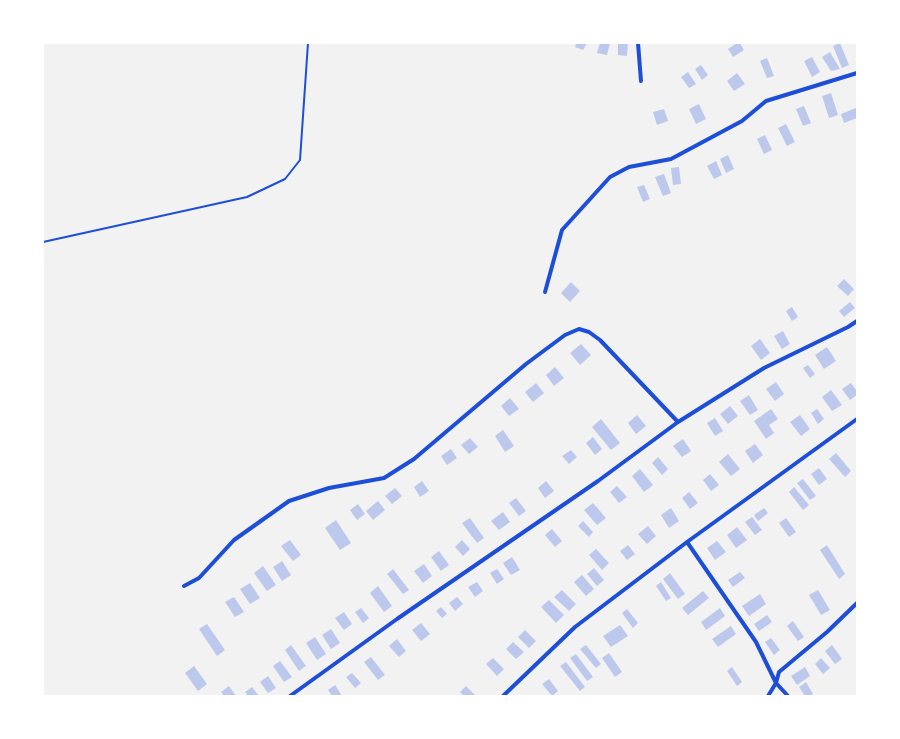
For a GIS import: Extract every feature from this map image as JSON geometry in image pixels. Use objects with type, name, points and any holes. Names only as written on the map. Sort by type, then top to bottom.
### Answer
[{"type":"street","points":[[638,43],[641,81]]},
{"type":"street","points":[[545,292],[562,230],[610,177],[629,167],[671,159],[742,121],[766,101],[857,73]]},
{"type":"street","points":[[290,696],[397,619],[598,482],[678,422],[764,368],[848,327],[857,321]]},
{"type":"street","points":[[184,586],[199,578],[234,540],[289,501],[329,488],[384,478],[414,459],[526,364],[565,334],[579,329],[589,332],[600,340],[678,422]]},
{"type":"street","points":[[504,696],[575,627],[687,542],[857,419]]},
{"type":"street","points":[[687,542],[756,642],[776,683],[788,696]]},
{"type":"street","points":[[768,696],[776,683],[779,672],[827,632],[857,603]]},
{"type":"lane","points":[[43,242],[247,197],[285,179],[300,160],[308,43]]},
{"type":"building","points":[[576,43],[587,43],[583,50],[575,47]]},
{"type":"building","points":[[600,43],[610,43],[607,55],[597,53]]},
{"type":"building","points":[[618,43],[628,43],[627,56],[618,55]]},
{"type":"building","points":[[737,43],[740,43],[744,50],[733,57],[728,49]]},
{"type":"building","points":[[840,43],[849,65],[842,68],[833,46]]},
{"type":"building","points":[[830,52],[840,69],[831,71],[822,57]]},
{"type":"building","points":[[812,57],[820,72],[812,77],[804,61]]},
{"type":"building","points":[[767,58],[774,76],[767,78],[760,61]]},
{"type":"building","points":[[701,65],[708,75],[702,80],[695,69]]},
{"type":"building","points":[[688,72],[696,84],[689,88],[681,77]]},
{"type":"building","points":[[737,73],[745,84],[734,91],[727,81]]},
{"type":"building","points":[[831,93],[838,115],[829,118],[822,96]]},
{"type":"building","points":[[699,104],[706,119],[696,124],[689,109]]},
{"type":"building","points":[[804,106],[811,123],[803,126],[796,109]]},
{"type":"building","points":[[856,108],[857,118],[844,123],[841,114]]},
{"type":"building","points":[[664,109],[668,121],[657,125],[653,112]]},
{"type":"building","points":[[786,124],[795,142],[787,146],[778,128]]},
{"type":"building","points":[[765,135],[772,150],[764,154],[757,139]]},
{"type":"building","points":[[728,155],[734,169],[726,173],[720,159]]},
{"type":"building","points":[[716,161],[722,175],[714,179],[707,166]]},
{"type":"building","points":[[679,167],[681,184],[673,185],[671,168]]},
{"type":"building","points":[[664,174],[671,193],[663,196],[655,177]]},
{"type":"building","points":[[644,185],[650,199],[643,202],[637,187]]},
{"type":"building","points":[[844,279],[854,289],[848,296],[837,286]]},
{"type":"building","points":[[571,282],[580,291],[570,302],[561,293]]},
{"type":"building","points":[[850,302],[855,308],[844,317],[839,311]]},
{"type":"building","points":[[792,307],[798,317],[792,321],[786,311]]},
{"type":"building","points":[[783,331],[790,344],[782,349],[774,336]]},
{"type":"building","points":[[760,339],[770,353],[761,360],[751,346]]},
{"type":"building","points":[[581,344],[591,355],[580,365],[570,353]]},
{"type":"building","points":[[827,347],[836,361],[824,369],[815,355]]},
{"type":"building","points":[[808,365],[815,374],[810,378],[803,368]]},
{"type":"building","points":[[555,367],[564,378],[554,386],[546,375]]},
{"type":"building","points":[[776,382],[784,394],[775,401],[766,389]]},
{"type":"building","points":[[536,383],[544,393],[533,402],[525,392]]},
{"type":"building","points":[[851,383],[857,391],[857,395],[850,400],[842,389]]},
{"type":"building","points":[[831,390],[842,405],[832,411],[822,397]]},
{"type":"building","points":[[749,395],[758,410],[750,415],[740,401]]},
{"type":"building","points":[[510,398],[519,409],[509,416],[501,406]]},
{"type":"building","points":[[730,406],[738,416],[728,424],[720,414]]},
{"type":"building","points":[[771,409],[778,419],[769,425],[774,433],[766,439],[754,421]]},
{"type":"building","points":[[817,409],[824,419],[818,424],[811,413]]},
{"type":"building","points":[[637,415],[646,426],[636,434],[628,423]]},
{"type":"building","points":[[800,415],[810,429],[801,436],[790,422]]},
{"type":"building","points":[[715,418],[723,431],[715,436],[707,423]]},
{"type":"building","points":[[601,419],[620,443],[611,450],[592,427]]},
{"type":"building","points":[[503,430],[514,446],[505,452],[495,436]]},
{"type":"building","points":[[593,437],[602,449],[595,455],[586,443]]},
{"type":"building","points":[[470,438],[478,447],[469,454],[461,445]]},
{"type":"building","points":[[683,439],[691,451],[682,457],[673,446]]},
{"type":"building","points":[[755,444],[763,455],[753,463],[745,451]]},
{"type":"building","points":[[451,449],[457,458],[447,465],[441,456]]},
{"type":"building","points":[[571,450],[577,457],[569,464],[562,456]]},
{"type":"building","points":[[836,453],[851,471],[845,477],[829,459]]},
{"type":"building","points":[[728,454],[740,469],[731,476],[719,462]]},
{"type":"building","points":[[658,457],[668,469],[662,475],[652,463]]},
{"type":"building","points":[[819,468],[827,479],[819,485],[811,474]]},
{"type":"building","points":[[640,469],[653,485],[644,492],[632,476]]},
{"type":"building","points":[[710,474],[719,485],[711,491],[703,480]]},
{"type":"building","points":[[803,479],[816,496],[810,500],[797,483]]},
{"type":"building","points":[[422,481],[429,491],[420,497],[414,487]]},
{"type":"building","points":[[546,481],[554,491],[545,498],[538,488]]},
{"type":"building","points":[[617,486],[627,497],[619,503],[610,492]]},
{"type":"building","points":[[794,487],[809,505],[803,510],[789,492]]},
{"type":"building","points":[[395,488],[402,496],[392,504],[385,496]]},
{"type":"building","points":[[689,492],[698,503],[690,509],[682,498]]},
{"type":"building","points":[[516,498],[526,511],[519,516],[509,503]]},
{"type":"building","points":[[378,501],[385,510],[373,520],[366,511]]},
{"type":"building","points":[[593,503],[606,518],[597,525],[584,510]]},
{"type":"building","points":[[358,504],[365,514],[357,520],[350,510]]},
{"type":"building","points":[[671,508],[679,521],[669,528],[661,515]]},
{"type":"building","points":[[764,508],[768,513],[758,521],[754,515]]},
{"type":"building","points":[[503,512],[510,522],[499,530],[491,521]]},
{"type":"building","points":[[752,517],[762,530],[755,535],[745,522]]},
{"type":"building","points":[[470,518],[484,538],[477,543],[462,523]]},
{"type":"building","points":[[786,518],[796,532],[789,537],[779,523]]},
{"type":"building","points":[[336,520],[351,543],[340,550],[325,528]]},
{"type":"building","points":[[583,521],[593,532],[589,537],[578,526]]},
{"type":"building","points":[[648,526],[656,536],[647,544],[638,534]]},
{"type":"building","points":[[737,527],[747,540],[736,548],[727,535]]},
{"type":"building","points":[[552,529],[562,541],[555,547],[545,535]]},
{"type":"building","points":[[290,540],[301,555],[293,561],[281,546]]},
{"type":"building","points":[[462,540],[470,549],[463,556],[455,547]]},
{"type":"building","points":[[717,541],[726,552],[715,560],[707,548]]},
{"type":"building","points":[[628,545],[635,554],[627,560],[620,551]]},
{"type":"building","points":[[827,545],[845,574],[839,579],[820,550]]},
{"type":"building","points":[[596,549],[609,563],[602,570],[589,555]]},
{"type":"building","points":[[439,551],[449,565],[441,571],[431,557]]},
{"type":"building","points":[[512,557],[520,570],[511,575],[503,563]]},
{"type":"building","points":[[282,561],[291,575],[282,581],[273,567]]},
{"type":"building","points":[[424,564],[432,576],[423,583],[414,571]]},
{"type":"building","points":[[263,566],[276,585],[267,591],[254,573]]},
{"type":"building","points":[[594,568],[604,580],[597,586],[587,574]]},
{"type":"building","points":[[393,569],[409,590],[403,594],[387,574]]},
{"type":"building","points":[[497,569],[504,579],[497,584],[490,573]]},
{"type":"building","points":[[740,572],[745,578],[733,587],[728,580]]},
{"type":"building","points":[[670,573],[685,594],[678,599],[663,579]]},
{"type":"building","points":[[582,575],[594,589],[586,596],[574,582]]},
{"type":"building","points":[[477,582],[483,591],[475,597],[468,587]]},
{"type":"building","points":[[661,582],[671,598],[666,601],[656,586]]},
{"type":"building","points":[[250,583],[260,598],[250,604],[240,589]]},
{"type":"building","points":[[378,586],[392,606],[384,612],[370,593]]},
{"type":"building","points":[[562,590],[576,604],[569,611],[554,597]]},
{"type":"building","points":[[818,590],[830,610],[821,615],[809,595]]},
{"type":"building","points":[[703,591],[709,598],[688,615],[682,608]]},
{"type":"building","points":[[760,594],[766,604],[749,616],[742,606]]},
{"type":"building","points":[[234,597],[244,612],[235,617],[225,602]]},
{"type":"building","points":[[457,597],[463,604],[455,611],[449,603]]},
{"type":"building","points":[[549,600],[564,615],[556,623],[541,607]]},
{"type":"building","points":[[441,607],[447,614],[442,618],[436,611]]},
{"type":"building","points":[[361,608],[369,618],[363,623],[355,612]]},
{"type":"building","points":[[720,608],[725,616],[706,630],[701,622]]},
{"type":"building","points":[[627,609],[638,623],[633,628],[622,613]]},
{"type":"building","points":[[344,612],[352,624],[344,630],[335,618]]},
{"type":"building","points":[[767,615],[772,622],[759,631],[754,624]]},
{"type":"building","points":[[793,621],[804,637],[798,641],[787,626]]},
{"type":"building","points":[[421,623],[430,634],[421,641],[412,630]]},
{"type":"building","points":[[207,624],[225,650],[217,656],[199,629]]},
{"type":"building","points":[[620,625],[628,636],[611,647],[603,636]]},
{"type":"building","points":[[731,626],[736,634],[718,647],[712,639]]},
{"type":"building","points":[[331,629],[340,643],[331,649],[322,635]]},
{"type":"building","points":[[525,630],[536,641],[529,648],[518,637]]},
{"type":"building","points":[[315,637],[326,654],[317,660],[306,643]]},
{"type":"building","points":[[771,638],[780,650],[774,655],[765,642]]},
{"type":"building","points":[[397,639],[406,651],[399,657],[389,646]]},
{"type":"building","points":[[513,642],[524,652],[516,659],[506,649]]},
{"type":"building","points":[[291,645],[306,666],[299,671],[285,650]]},
{"type":"building","points":[[586,645],[601,664],[596,668],[580,649]]},
{"type":"building","points":[[832,645],[842,659],[835,664],[825,651]]},
{"type":"building","points":[[609,653],[622,672],[615,677],[602,658]]},
{"type":"building","points":[[576,654],[593,677],[587,681],[570,658]]},
{"type":"building","points":[[371,657],[385,675],[378,680],[364,662]]},
{"type":"building","points":[[493,658],[504,669],[497,676],[486,664]]},
{"type":"building","points":[[821,658],[830,668],[823,674],[815,664]]},
{"type":"building","points":[[280,661],[292,677],[284,682],[273,666]]},
{"type":"building","points":[[566,662],[585,687],[580,691],[560,666]]},
{"type":"building","points":[[194,666],[207,684],[198,691],[185,673]]},
{"type":"building","points":[[732,667],[742,682],[737,686],[727,671]]},
{"type":"building","points":[[805,667],[810,676],[797,685],[791,676]]},
{"type":"building","points":[[352,673],[361,683],[355,688],[346,677]]},
{"type":"building","points":[[268,676],[276,688],[268,693],[260,682]]},
{"type":"building","points":[[549,679],[558,691],[552,696],[542,684]]},
{"type":"building","points":[[806,682],[813,694],[810,696],[805,696],[799,687]]},
{"type":"building","points":[[335,685],[342,696],[332,696],[328,690]]},
{"type":"building","points":[[229,686],[236,696],[224,696],[221,692]]},
{"type":"building","points":[[466,686],[476,696],[464,696],[460,692]]},
{"type":"building","points":[[252,687],[259,696],[248,696],[245,692]]}]
